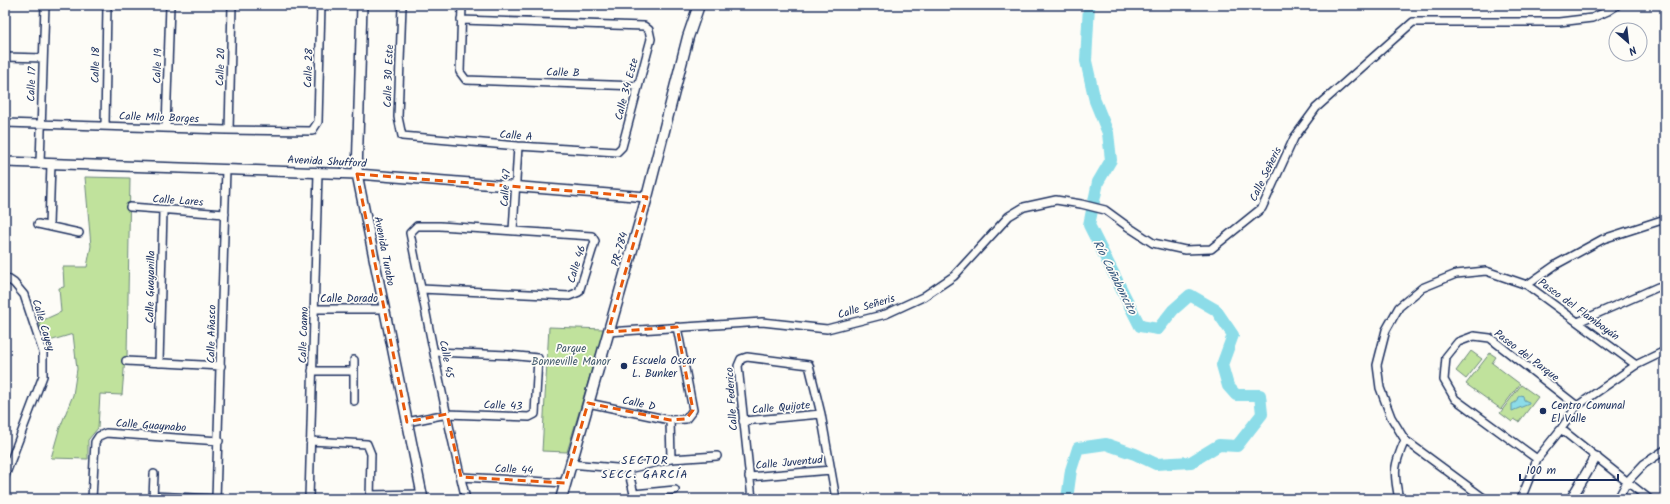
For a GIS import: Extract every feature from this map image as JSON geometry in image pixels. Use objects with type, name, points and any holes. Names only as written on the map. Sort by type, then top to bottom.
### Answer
[{"type":"main road","name":"PR-784","points":[[561,499],[647,197],[688,37],[699,5]]},
{"type":"street","name":"Calle 17","points":[[40,163],[45,5]]},
{"type":"street","name":"Calle 18","points":[[104,126],[107,5]]},
{"type":"street","name":"Calle 19","points":[[166,128],[170,5]]},
{"type":"street","name":"Calle 20","points":[[229,130],[232,5]]},
{"type":"street","name":"Calle 28","points":[[312,131],[318,122],[321,5]]},
{"type":"street","name":"Avenida Turabo","points":[[362,5],[357,174],[423,497]]},
{"type":"street","name":"Calle 30 Este","points":[[402,5],[398,116],[402,136],[414,137]]},
{"type":"street","points":[[461,20],[462,5]]},
{"type":"street","name":"Calle Señeris","points":[[608,332],[762,322],[827,329],[886,314],[923,297],[954,276],[1009,216],[1024,207],[1056,200],[1105,210],[1154,243],[1185,250],[1211,249],[1262,208],[1294,138],[1316,108],[1413,22],[1559,22],[1592,18],[1617,5]]},
{"type":"street","name":"Calle 34 Este","points":[[461,20],[644,26],[649,30],[651,39],[622,147],[617,152]]},
{"type":"street","name":"Calle B","points":[[461,20],[460,72],[466,80],[638,86]]},
{"type":"street","points":[[5,57],[43,58]]},
{"type":"street","name":"Calle Milo Borges","points":[[5,123],[312,131]]},
{"type":"street","name":"Calle A","points":[[414,137],[518,146],[617,152]]},
{"type":"street","name":"Calle 47","points":[[513,231],[517,186],[518,146]]},
{"type":"street","name":"Avenida Shufford","points":[[5,162],[357,174],[647,197]]},
{"type":"street","points":[[49,226],[51,164]]},
{"type":"street","name":"Calle Añasco","points":[[216,499],[219,441],[226,169]]},
{"type":"street","name":"Calle Coamo","points":[[309,499],[318,172]]},
{"type":"street","name":"Calle Lares","points":[[130,208],[225,214]]},
{"type":"street","name":"Calle Guayanilla","points":[[159,363],[163,211]]},
{"type":"street","points":[[1527,285],[1557,264],[1603,239],[1665,219]]},
{"type":"street","points":[[38,224],[79,234]]},
{"type":"street","name":"Calle 46","points":[[417,226],[592,236],[595,241],[579,292],[569,296],[421,289]]},
{"type":"street","name":"Calle 45","points":[[417,226],[410,234],[466,499]]},
{"type":"street","name":"Paseo del Flamboyán","points":[[1485,499],[1405,440],[1391,417],[1380,388],[1377,365],[1386,330],[1399,308],[1422,288],[1456,274],[1486,271],[1527,285],[1636,365]]},
{"type":"street","name":"Calle Cayey","points":[[5,277],[14,282],[24,295],[43,352],[44,363],[43,376],[5,476]]},
{"type":"street","points":[[1578,322],[1665,286]]},
{"type":"street","name":"Calle Dorado","points":[[314,309],[384,309]]},
{"type":"street","name":"Calle D","points":[[588,403],[670,420],[686,419],[693,410],[677,327]]},
{"type":"street","name":"Paseo del Parque","points":[[1537,459],[1455,398],[1444,380],[1446,357],[1458,342],[1474,336],[1490,338],[1576,406]]},
{"type":"street","points":[[1521,499],[1537,459],[1561,429],[1576,406],[1636,365],[1665,350]]},
{"type":"street","name":"Calle 43","points":[[407,422],[447,414],[529,417],[535,414],[538,358],[508,354],[435,352]]},
{"type":"street","name":"Calle Federico","points":[[752,499],[738,366],[741,359],[747,357],[809,365],[821,414],[836,499]]},
{"type":"street","points":[[354,360],[354,401]]},
{"type":"street","points":[[126,361],[221,366]]},
{"type":"street","points":[[312,371],[354,371]]},
{"type":"street","name":"Calle Quijote","points":[[743,421],[821,414]]},
{"type":"street","points":[[670,420],[671,459]]},
{"type":"street","points":[[1561,429],[1649,499]]},
{"type":"street","name":"Calle Guaynabo","points":[[92,499],[95,442],[99,436],[106,434],[219,441]]},
{"type":"street","points":[[1399,499],[1394,478],[1396,460],[1405,440]]},
{"type":"street","points":[[310,441],[367,444],[371,454],[370,497],[423,497]]},
{"type":"street","points":[[1618,499],[1627,482],[1644,464],[1665,450]]},
{"type":"street","points":[[570,464],[628,469],[671,459],[717,456]]},
{"type":"street","points":[[1571,499],[1596,457]]},
{"type":"street","points":[[628,469],[634,494],[675,490]]},
{"type":"street","name":"Calle Juventud","points":[[749,477],[831,470]]},
{"type":"street","points":[[154,474],[153,498],[216,499]]},
{"type":"street","name":"Calle 44","points":[[461,477],[565,484]]},
{"type":"highlighted area","points":[[357,174],[647,197],[608,332],[677,327],[693,410],[686,419],[670,420],[588,403],[565,483],[461,477],[447,414],[407,422]]},
{"type":"green space","points":[[85,177],[130,178],[127,357],[125,358],[122,395],[100,394],[98,428],[88,440],[88,459],[51,458],[59,430],[73,395],[77,369],[73,334],[46,342],[39,322],[61,312],[59,288],[64,287],[63,267],[87,267],[91,246]]},
{"type":"green space","name":"Parque Bonneville Manor","points":[[549,327],[604,329],[567,452],[542,451]]},
{"type":"green space","points":[[1471,351],[1482,359],[1466,379],[1456,371]]},
{"type":"green space","points":[[1490,353],[1496,357],[1492,363],[1520,384],[1501,409],[1466,384]]},
{"type":"green space","points":[[1521,385],[1538,397],[1519,422],[1514,419],[1512,422],[1500,413]]},
{"type":"water","points":[[1522,395],[1524,400],[1529,402],[1529,404],[1512,411],[1512,404]]},
{"type":"waterway","name":"Río Cañaboncito","points":[[1067,499],[1071,470],[1078,448],[1106,444],[1135,454],[1156,464],[1191,462],[1219,445],[1237,446],[1262,414],[1260,395],[1236,395],[1228,386],[1222,365],[1233,335],[1216,310],[1190,295],[1173,310],[1158,329],[1140,326],[1089,225],[1098,182],[1111,160],[1108,133],[1095,101],[1086,61],[1089,5]]},
{"type":"place","name":"Escuela Oscar L. Bunker","points":[[624,366]]},
{"type":"place","name":"Centro Comunal El Valle","points":[[1543,411]]},
{"type":"district","name":"SECTOR SECC. GARCÍA","points":[[645,467]]}]
